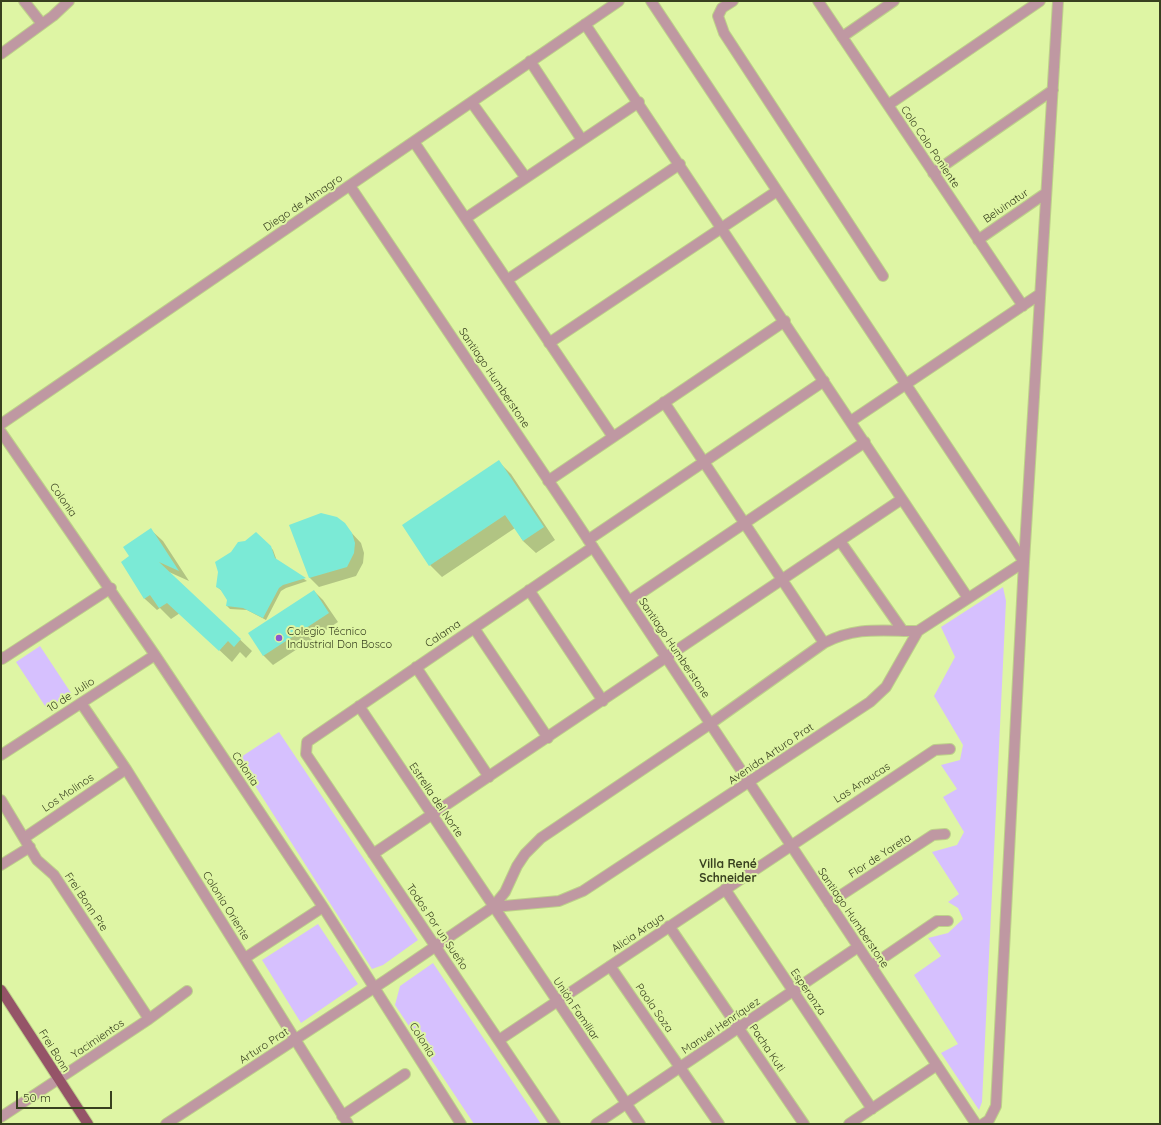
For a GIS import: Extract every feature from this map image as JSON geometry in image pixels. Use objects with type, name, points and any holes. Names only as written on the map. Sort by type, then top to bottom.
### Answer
[{"type":"main road","name":"Frei Bonn","points":[[1,990],[58,1080],[88,1124]]},
{"type":"street","points":[[24,1],[42,24]]},
{"type":"street","points":[[1,54],[42,24],[69,1]]},
{"type":"street","name":"Diego de Almagro","points":[[1,424],[619,1]]},
{"type":"street","points":[[651,1],[1024,562]]},
{"type":"street","points":[[733,1],[722,8],[718,16],[724,33],[883,276]]},
{"type":"street","name":"Colo Colo Poniente","points":[[818,1],[1023,306]]},
{"type":"street","points":[[842,37],[894,1]]},
{"type":"street","points":[[888,105],[1040,1]]},
{"type":"street","points":[[983,1124],[989,1120],[996,1106],[1024,562],[1058,1]]},
{"type":"street","points":[[585,24],[639,102],[968,598]]},
{"type":"street","points":[[530,61],[582,140]]},
{"type":"street","points":[[933,173],[1053,90]]},
{"type":"street","points":[[466,218],[639,102]]},
{"type":"street","points":[[472,103],[526,178]]},
{"type":"street","points":[[414,142],[612,437]]},
{"type":"street","points":[[507,280],[680,164]]},
{"type":"street","name":"Santiago Humberstone","points":[[350,186],[591,544],[976,1124]]},
{"type":"street","points":[[549,343],[777,190]]},
{"type":"street","name":"Beluinatur","points":[[978,240],[1046,193]]},
{"type":"street","points":[[851,421],[1040,294]]},
{"type":"street","points":[[548,481],[784,321]]},
{"type":"street","name":"Calama","points":[[307,742],[529,590],[704,462],[824,381]]},
{"type":"street","points":[[664,402],[824,643]]},
{"type":"street","name":"Colonia","points":[[1,432],[111,588],[375,987],[461,1124]]},
{"type":"street","points":[[629,601],[865,442]]},
{"type":"street","points":[[373,854],[902,499]]},
{"type":"street","points":[[840,541],[903,631]]},
{"type":"street","name":"Avenida Arturo Prat","points":[[493,907],[560,900],[583,892],[750,783],[870,702],[886,687],[908,645],[918,631],[1024,562]]},
{"type":"street","points":[[2,658],[111,588]]},
{"type":"street","points":[[529,590],[603,701]]},
{"type":"street","points":[[474,628],[548,738]]},
{"type":"street","name":"Avenida Arturo Prat","points":[[375,987],[493,907],[505,892],[517,866],[541,838],[710,724],[824,643],[839,635],[860,630],[918,631]]},
{"type":"street","name":"10 de Julio","points":[[1,755],[155,655]]},
{"type":"street","points":[[416,667],[489,777]]},
{"type":"street","name":"Colonia Oriente","points":[[81,703],[126,769],[345,1120]]},
{"type":"street","name":"Estrella del Norte","points":[[358,706],[493,907]]},
{"type":"street","name":"Todos Por un Sueño","points":[[307,742],[306,754],[555,1124]]},
{"type":"street","name":"Las Anaucas","points":[[791,845],[935,750],[950,749]]},
{"type":"street","name":"Los Molinos","points":[[24,838],[126,769]]},
{"type":"street","name":"Frei Bonn Pte","points":[[1,800],[37,860],[54,875],[149,1019]]},
{"type":"street","name":"Flor de Yareta","points":[[829,903],[933,836],[945,834]]},
{"type":"street","name":"Alicia Araya","points":[[498,1040],[791,845]]},
{"type":"street","points":[[1,865],[30,847]]},
{"type":"street","name":"Esperanza","points":[[725,889],[872,1109]]},
{"type":"street","points":[[245,958],[322,907]]},
{"type":"street","name":"Unión Familiar","points":[[493,907],[640,1124]]},
{"type":"street","points":[[871,966],[937,921],[948,920]]},
{"type":"street","name":"Pacha Kuti","points":[[670,926],[804,1124]]},
{"type":"street","name":"Manuel Henríquez","points":[[596,1124],[858,947]]},
{"type":"street","name":"Paola Soza","points":[[610,966],[719,1124]]},
{"type":"street","name":"Arturo Prat","points":[[166,1124],[375,987]]},
{"type":"street","name":"Yacimientos","points":[[1,1117],[149,1019],[186,991]]},
{"type":"street","points":[[849,1124],[937,1065]]},
{"type":"street","points":[[345,1120],[405,1074]]},
{"type":"shaded area","points":[[1003,587],[1006,601],[982,1102],[979,1110],[941,1053],[958,1044],[914,975],[941,956],[928,938],[948,933],[963,919],[958,908],[948,902],[959,894],[932,852],[957,845],[964,832],[943,797],[957,789],[941,765],[960,760],[963,745],[934,696],[955,657],[941,627]]},
{"type":"shaded area","points":[[40,646],[71,693],[47,709],[16,662]]},
{"type":"shaded area","points":[[279,732],[418,940],[383,965],[372,969],[238,759]]},
{"type":"shaded area","points":[[318,924],[358,984],[301,1023],[262,960]]},
{"type":"shaded area","points":[[433,963],[541,1124],[474,1124],[395,1005],[400,986]]},
{"type":"building","points":[[499,460],[544,527],[523,541],[505,515],[429,566],[402,525]]},
{"type":"building","points":[[321,513],[337,517],[345,523],[352,533],[355,543],[354,553],[347,567],[309,578],[289,525]]},
{"type":"building","points":[[151,528],[179,571],[159,562],[241,639],[234,647],[228,641],[219,651],[167,603],[159,608],[150,595],[144,599],[121,562],[129,556],[123,547]]},
{"type":"building","points":[[256,532],[271,546],[275,558],[306,578],[283,585],[279,588],[263,618],[243,608],[226,606],[227,600],[220,589],[216,587],[218,572],[215,562],[231,552],[238,542],[245,541]]},
{"type":"building","points":[[314,590],[329,613],[263,656],[248,633]]},
{"type":"place","name":"Colegio Técnico Industrial Don Bosco","points":[[279,638]]},
{"type":"district","name":"Villa René Schneider","points":[[728,871]]}]
